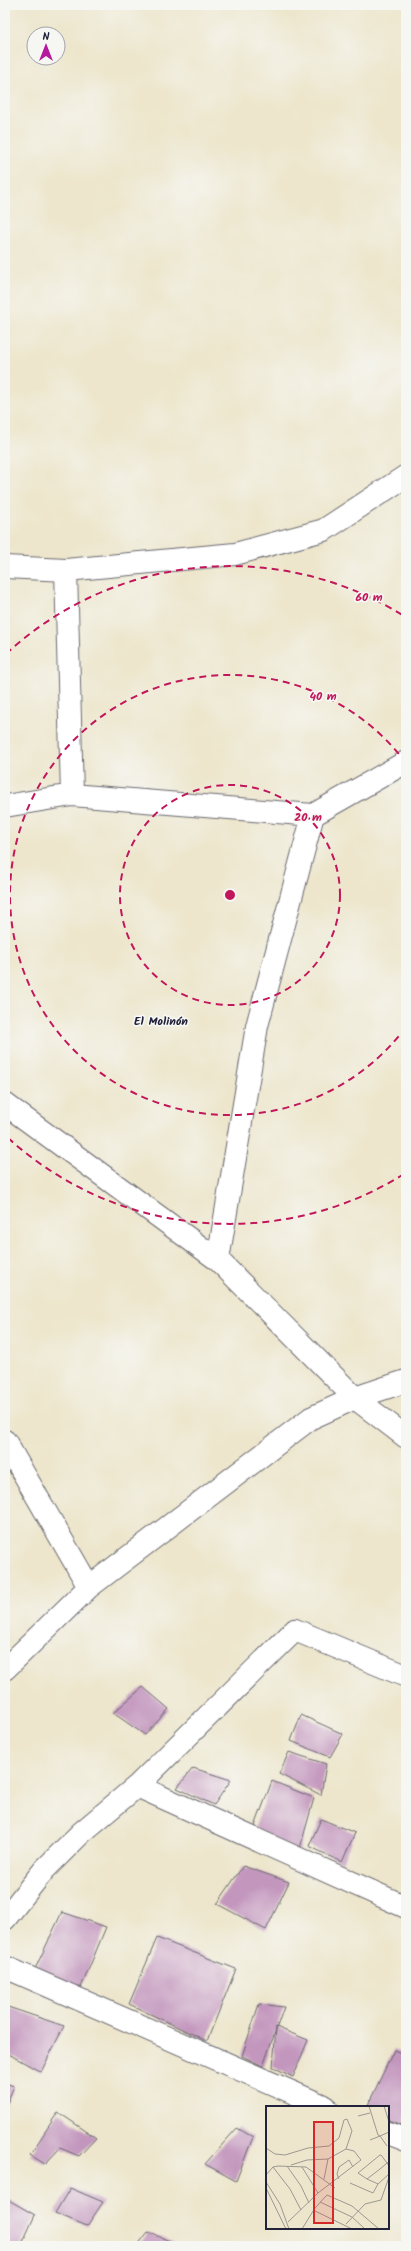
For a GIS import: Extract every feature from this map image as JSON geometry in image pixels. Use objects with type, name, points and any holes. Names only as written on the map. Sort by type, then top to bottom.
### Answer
[{"type":"street","points":[[5,567],[66,570],[235,554],[324,530],[406,476]]},
{"type":"street","points":[[66,570],[72,795]]},
{"type":"street","points":[[5,806],[72,795],[313,815],[406,762]]},
{"type":"street","points":[[218,1260],[258,1026],[313,815]]},
{"type":"street","points":[[5,1104],[218,1260],[355,1398],[406,1436]]},
{"type":"street","points":[[5,1669],[89,1587],[311,1418],[355,1398],[406,1381]]},
{"type":"street","points":[[5,1441],[89,1587]]},
{"type":"street","points":[[5,1920],[44,1870],[81,1832],[137,1786],[295,1630],[406,1676]]},
{"type":"street","points":[[137,1786],[406,1907]]},
{"type":"street","points":[[5,1967],[324,2106]]},
{"type":"street","points":[[389,2132],[406,2140]]},
{"type":"building","points":[[143,1687],[169,1709],[145,1735],[113,1713]]},
{"type":"building","points":[[301,1715],[343,1734],[330,1757],[291,1741]]},
{"type":"building","points":[[289,1752],[326,1764],[321,1795],[279,1774]]},
{"type":"building","points":[[193,1768],[231,1780],[214,1805],[177,1788]]},
{"type":"building","points":[[272,1781],[314,1798],[299,1852],[254,1829]]},
{"type":"building","points":[[321,1819],[355,1833],[342,1862],[309,1846]]},
{"type":"building","points":[[243,1866],[289,1882],[266,1930],[217,1904]]},
{"type":"building","points":[[62,1912],[106,1927],[80,1990],[35,1969]]},
{"type":"building","points":[[157,1938],[236,1969],[207,2041],[129,2004]]},
{"type":"building","points":[[259,2004],[284,2007],[263,2066],[242,2056]]},
{"type":"building","points":[[5,2006],[64,2026],[41,2072],[5,2052]]},
{"type":"building","points":[[276,2027],[308,2040],[293,2077],[273,2067]]},
{"type":"building","points":[[394,2050],[406,2055],[406,2127],[389,2120],[389,2106],[367,2106]]},
{"type":"building","points":[[5,2083],[14,2086],[5,2108]]},
{"type":"building","points":[[58,2112],[96,2138],[79,2156],[60,2148],[45,2164],[30,2155]]},
{"type":"building","points":[[237,2128],[253,2137],[236,2181],[205,2164]]},
{"type":"building","points":[[70,2188],[103,2202],[87,2226],[55,2213]]},
{"type":"building","points":[[5,2198],[35,2215],[21,2246],[9,2246],[5,2243]]},
{"type":"building","points":[[148,2232],[182,2246],[137,2246]]},
{"type":"district","name":"El Molinón","points":[[161,1021]]}]
